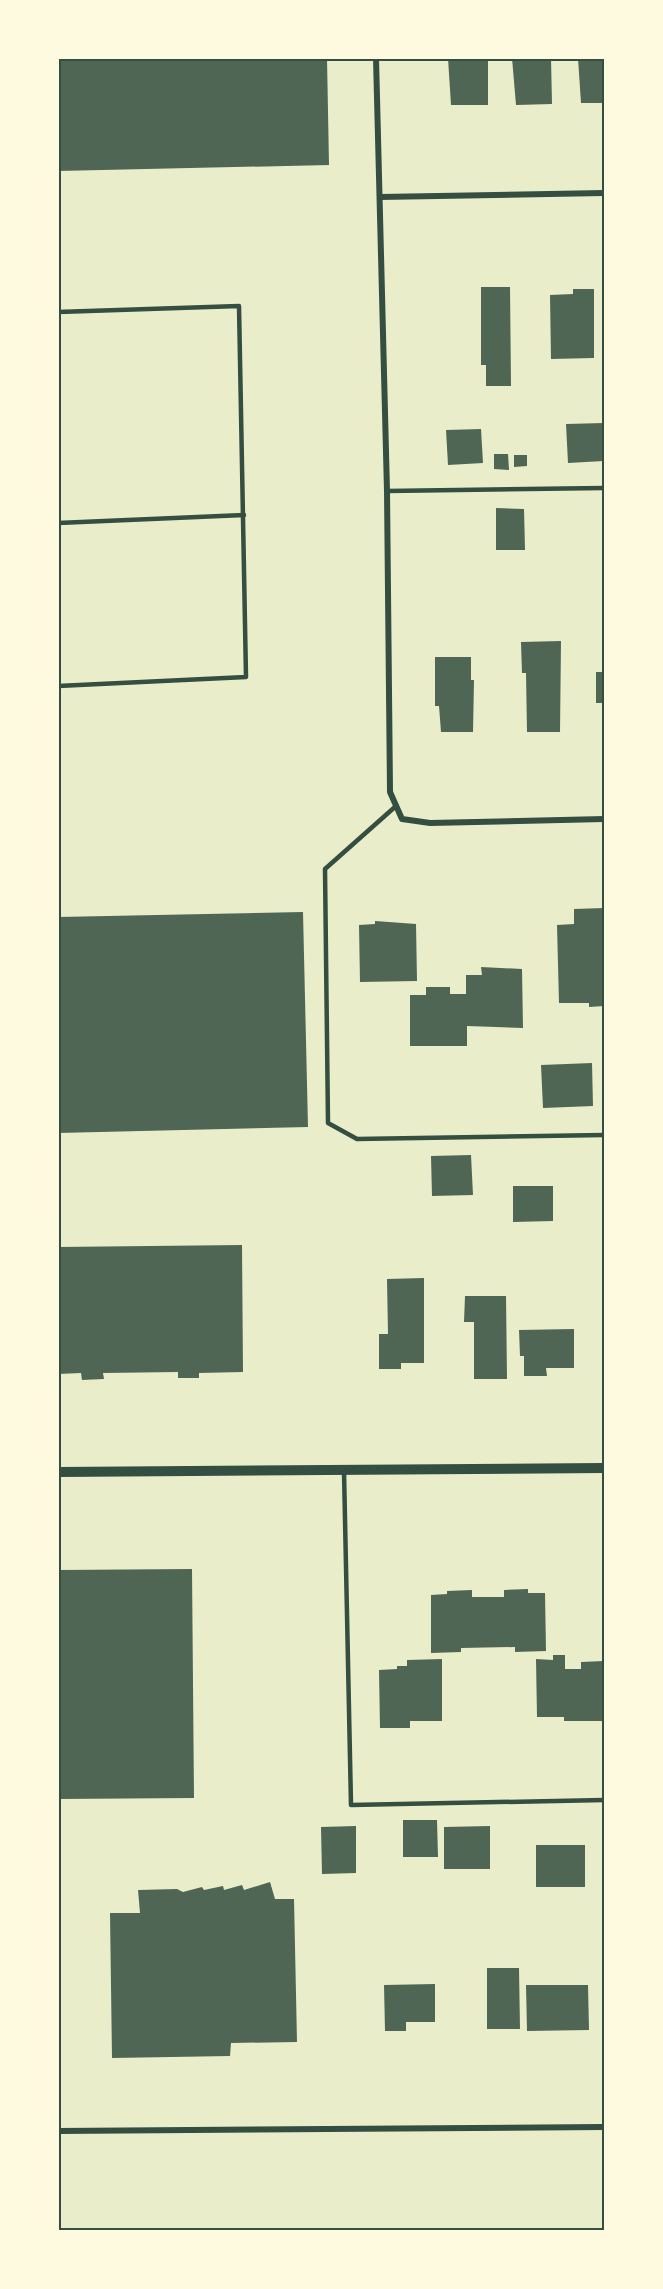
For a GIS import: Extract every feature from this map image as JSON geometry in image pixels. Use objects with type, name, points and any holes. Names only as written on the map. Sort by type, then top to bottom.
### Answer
[{"type":"street","points":[[376,58],[387,491],[390,792],[402,819],[430,823],[604,819]]},
{"type":"street","points":[[380,197],[604,192]]},
{"type":"street","points":[[58,1472],[604,1468]]},
{"type":"street","points":[[58,2131],[604,2127]]},
{"type":"lane","points":[[58,312],[239,306],[246,677],[58,686]]},
{"type":"lane","points":[[387,491],[604,488]]},
{"type":"lane","points":[[58,523],[244,515]]},
{"type":"lane","points":[[396,806],[326,869],[328,1123],[357,1139],[604,1135]]},
{"type":"lane","points":[[344,1470],[351,1805],[604,1800]]},
{"type":"building","points":[[58,58],[327,58],[329,165],[58,171]]},
{"type":"building","points":[[448,58],[488,58],[488,105],[451,105]]},
{"type":"building","points":[[512,58],[551,58],[552,104],[516,105]]},
{"type":"building","points":[[578,58],[604,58],[604,103],[581,103]]},
{"type":"building","points":[[481,287],[510,287],[511,386],[486,386],[486,365],[481,365]]},
{"type":"building","points":[[573,289],[594,289],[594,358],[551,359],[550,295],[573,294]]},
{"type":"building","points":[[604,423],[604,461],[568,463],[566,424]]},
{"type":"building","points":[[481,429],[483,463],[448,465],[446,430]]},
{"type":"building","points":[[494,454],[508,454],[509,470],[494,469]]},
{"type":"building","points":[[514,455],[527,455],[527,466],[514,467]]},
{"type":"building","points":[[496,508],[524,509],[525,550],[496,550]]},
{"type":"building","points":[[561,641],[560,732],[527,732],[526,673],[522,673],[521,642]]},
{"type":"building","points":[[435,657],[471,657],[471,680],[474,680],[473,732],[441,732],[439,706],[435,706]]},
{"type":"building","points":[[596,672],[604,672],[604,703],[596,703]]},
{"type":"building","points":[[604,908],[604,1006],[589,1007],[589,1003],[559,1003],[557,925],[574,924],[574,909]]},
{"type":"building","points":[[303,912],[308,1127],[58,1133],[58,917]]},
{"type":"building","points":[[375,921],[416,924],[417,981],[360,982],[359,925],[375,924]]},
{"type":"building","points":[[481,967],[522,969],[523,1028],[467,1026],[467,1046],[410,1046],[410,995],[426,995],[426,987],[450,987],[450,994],[466,994],[466,975],[482,975]]},
{"type":"building","points":[[592,1063],[593,1106],[543,1108],[541,1065]]},
{"type":"building","points":[[471,1155],[473,1195],[432,1196],[431,1156]]},
{"type":"building","points":[[513,1186],[553,1186],[553,1221],[513,1222]]},
{"type":"building","points":[[242,1245],[243,1372],[199,1373],[199,1378],[178,1378],[178,1372],[103,1373],[104,1379],[82,1380],[81,1373],[58,1374],[58,1247]]},
{"type":"building","points":[[424,1278],[424,1363],[401,1363],[401,1369],[379,1369],[379,1334],[388,1334],[387,1279]]},
{"type":"building","points":[[465,1296],[506,1296],[507,1379],[474,1379],[474,1322],[464,1322]]},
{"type":"building","points":[[574,1329],[574,1368],[546,1368],[547,1376],[524,1376],[524,1356],[520,1356],[519,1330]]},
{"type":"building","points":[[192,1569],[194,1798],[58,1799],[58,1570]]},
{"type":"building","points":[[528,1589],[528,1593],[545,1593],[546,1651],[515,1652],[515,1647],[461,1648],[461,1652],[431,1653],[431,1595],[447,1594],[447,1591],[472,1590],[472,1597],[504,1597],[504,1590]]},
{"type":"building","points":[[553,1655],[565,1655],[565,1669],[581,1669],[581,1662],[604,1661],[604,1721],[564,1721],[564,1717],[537,1717],[536,1659],[553,1660]]},
{"type":"building","points":[[442,1659],[442,1721],[410,1721],[410,1728],[380,1728],[379,1670],[407,1666],[407,1660]]},
{"type":"building","points":[[403,1820],[437,1820],[438,1857],[403,1857]]},
{"type":"building","points":[[356,1826],[356,1873],[322,1874],[321,1827]]},
{"type":"building","points":[[490,1826],[490,1869],[444,1869],[444,1827]]},
{"type":"building","points":[[536,1845],[585,1845],[585,1887],[536,1887]]},
{"type":"building","points":[[270,1882],[275,1899],[294,1899],[297,2042],[231,2043],[230,2056],[112,2058],[110,1913],[140,1913],[138,1890],[177,1889],[183,1892],[202,1887],[204,1890],[223,1886],[224,1890],[242,1885],[244,1890]]},
{"type":"building","points":[[487,1968],[519,1968],[520,2029],[487,2029]]},
{"type":"building","points":[[602,1968],[604,1968],[604,2013],[602,2013]]},
{"type":"building","points":[[435,1984],[435,2022],[406,2022],[406,2031],[385,2031],[384,1985]]},
{"type":"building","points":[[526,1985],[588,1985],[589,2030],[527,2031]]}]
